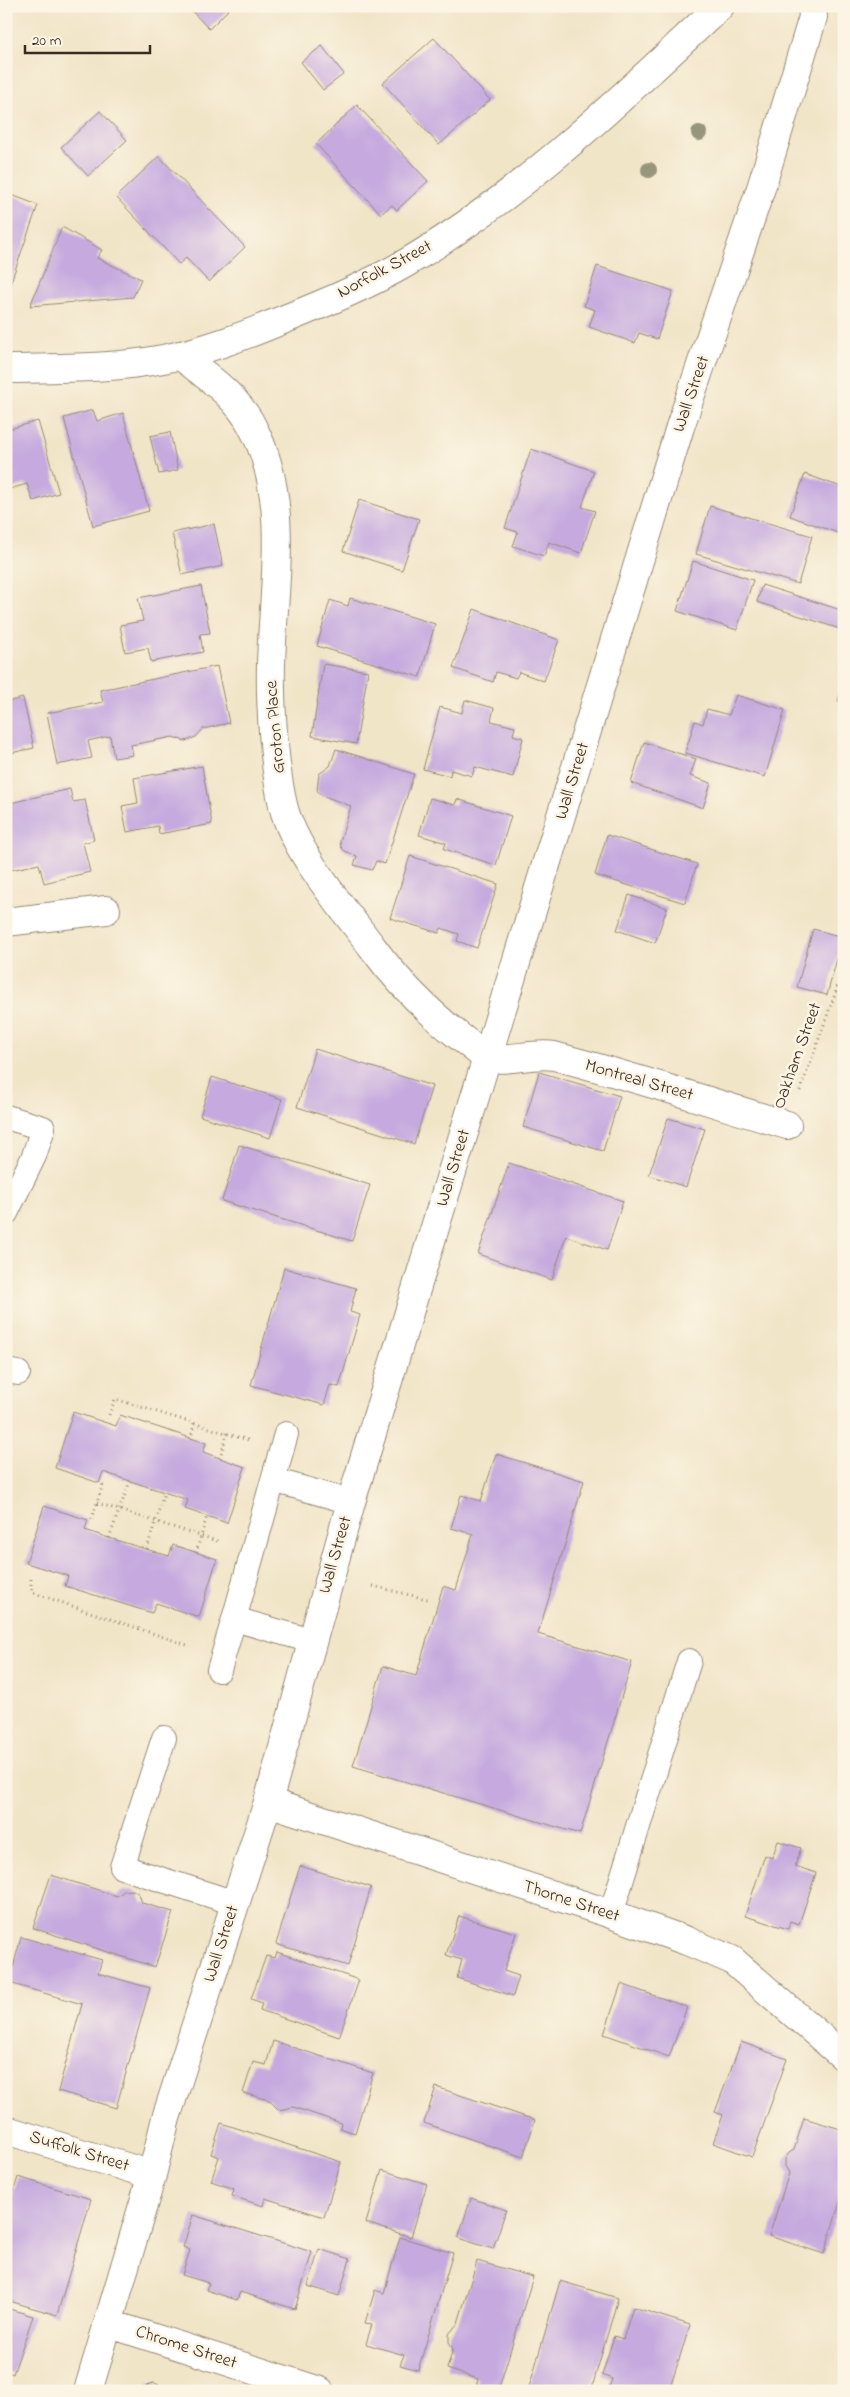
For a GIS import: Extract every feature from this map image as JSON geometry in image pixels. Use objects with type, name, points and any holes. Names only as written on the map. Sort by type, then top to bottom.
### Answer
[{"type":"street","name":"Norfolk Street","points":[[6,369],[72,368],[150,361],[180,354],[241,337],[314,307],[419,255],[508,194],[601,118],[720,6]]},
{"type":"street","name":"Wall Street","points":[[88,2391],[110,2324],[166,2118],[268,1802],[351,1502],[680,427],[761,188],[813,17],[812,6]]},
{"type":"street","name":"Groton Place","points":[[180,354],[216,384],[252,424],[265,455],[274,490],[275,590],[271,668],[273,725],[284,806],[293,831],[334,895],[395,976],[460,1037],[488,1058]]},
{"type":"street","points":[[6,922],[106,910]]},
{"type":"street","name":"Montreal Street","points":[[488,1058],[550,1055],[787,1125]]},
{"type":"street","name":"Thorne Street","points":[[268,1802],[611,1914],[687,1941],[732,1960],[844,2057]]},
{"type":"street","name":"Suffolk Street","points":[[6,2130],[152,2175]]},
{"type":"street","name":"Chrome Street","points":[[110,2324],[320,2391]]},
{"type":"lane","points":[[6,1117],[43,1128],[34,1156],[6,1213]]},
{"type":"lane","points":[[222,1660],[283,1442]]},
{"type":"lane","points":[[273,1480],[351,1502]]},
{"type":"lane","points":[[234,1619],[312,1641]]},
{"type":"lane","points":[[611,1914],[689,1661]]},
{"type":"lane","points":[[164,1738],[122,1867],[235,1903]]},
{"type":"path","name":"Oakham Street","points":[[787,1125],[844,969]]},
{"type":"path","points":[[109,1416],[115,1399],[227,1434],[283,1442]]},
{"type":"path","points":[[191,1438],[194,1423]]},
{"type":"path","points":[[220,1458],[227,1434]]},
{"type":"path","points":[[109,1538],[130,1481]]},
{"type":"path","points":[[92,1520],[102,1484]]},
{"type":"path","points":[[147,1549],[164,1493]]},
{"type":"path","points":[[97,1503],[252,1552]]},
{"type":"path","points":[[196,1553],[207,1516]]},
{"type":"path","points":[[31,1580],[30,1588],[34,1593],[222,1660]]},
{"type":"path","points":[[373,1586],[431,1600]]},
{"type":"building","points":[[187,6],[232,6],[209,29]]},
{"type":"building","points":[[434,38],[490,100],[439,145],[383,83]]},
{"type":"building","points":[[322,46],[344,74],[323,90],[301,62]]},
{"type":"building","points":[[357,105],[428,181],[397,210],[392,205],[381,214],[316,144]]},
{"type":"building","points":[[100,111],[127,140],[88,176],[61,147]]},
{"type":"building","points":[[159,156],[245,247],[209,282],[186,258],[179,264],[116,197]]},
{"type":"building","points":[[6,193],[38,205],[7,293],[6,293]]},
{"type":"building","points":[[62,227],[102,250],[97,258],[141,279],[133,297],[30,306]]},
{"type":"building","points":[[597,266],[673,291],[657,339],[639,333],[635,343],[589,327],[595,310],[584,306]]},
{"type":"building","points":[[93,410],[97,421],[123,413],[149,511],[93,526],[64,418]]},
{"type":"building","points":[[38,421],[59,493],[33,501],[27,484],[6,490],[6,430]]},
{"type":"building","points":[[170,432],[178,470],[159,474],[150,436]]},
{"type":"building","points":[[531,449],[594,471],[582,507],[595,511],[581,553],[549,542],[544,556],[513,546],[518,532],[505,528]]},
{"type":"building","points":[[805,474],[844,488],[844,520],[838,533],[790,516]]},
{"type":"building","points":[[359,500],[419,519],[402,570],[343,551]]},
{"type":"building","points":[[710,506],[812,536],[798,584],[696,554]]},
{"type":"building","points":[[214,524],[223,566],[182,575],[172,533]]},
{"type":"building","points":[[693,561],[753,580],[737,630],[677,611]]},
{"type":"building","points":[[762,585],[844,611],[840,629],[757,602]]},
{"type":"building","points":[[201,586],[210,633],[200,634],[203,652],[151,662],[148,648],[125,652],[120,625],[143,621],[138,598]]},
{"type":"building","points":[[350,598],[435,624],[420,677],[317,646],[330,600],[348,606]]},
{"type":"building","points":[[474,609],[559,640],[544,681],[519,672],[516,678],[496,672],[493,682],[453,668]]},
{"type":"building","points":[[323,664],[368,671],[356,744],[312,736]]},
{"type":"building","points":[[217,666],[229,723],[203,729],[196,737],[185,741],[173,737],[131,745],[133,755],[114,758],[110,736],[88,741],[92,758],[57,765],[47,713],[103,702],[100,690]]},
{"type":"building","points":[[844,683],[844,703],[838,701]]},
{"type":"building","points":[[736,695],[785,710],[765,777],[685,753],[695,721],[703,724],[707,709],[729,715]]},
{"type":"building","points":[[23,698],[34,748],[6,754],[6,702]]},
{"type":"building","points":[[465,700],[494,708],[491,721],[515,727],[513,735],[523,738],[513,777],[475,767],[472,776],[451,770],[450,776],[423,769],[440,707],[462,713]]},
{"type":"building","points":[[644,742],[696,759],[690,776],[711,783],[703,808],[631,783]]},
{"type":"building","points":[[336,749],[414,774],[385,864],[376,861],[372,870],[354,865],[357,856],[345,851],[341,847],[340,841],[351,806],[321,795],[317,790],[319,774],[330,766]]},
{"type":"building","points":[[202,766],[212,824],[159,834],[158,826],[127,832],[122,806],[138,803],[134,778]]},
{"type":"building","points":[[70,789],[73,802],[85,800],[94,840],[83,843],[90,872],[44,883],[39,864],[6,871],[6,804]]},
{"type":"building","points":[[430,798],[455,805],[457,799],[511,816],[496,865],[444,849],[446,843],[419,835]]},
{"type":"building","points":[[607,835],[697,864],[685,903],[595,875]]},
{"type":"building","points":[[410,856],[498,884],[477,948],[457,941],[459,934],[441,928],[439,933],[390,918]]},
{"type":"building","points":[[629,895],[667,908],[655,943],[617,930]]},
{"type":"building","points":[[813,929],[843,937],[827,995],[797,987]]},
{"type":"building","points":[[315,1049],[432,1086],[414,1144],[297,1107]]},
{"type":"building","points":[[539,1072],[620,1096],[603,1151],[523,1127]]},
{"type":"building","points":[[212,1077],[282,1099],[270,1138],[200,1116]]},
{"type":"building","points":[[668,1118],[705,1129],[686,1187],[649,1175]]},
{"type":"building","points":[[239,1145],[370,1185],[352,1241],[222,1201]]},
{"type":"building","points":[[509,1163],[623,1201],[607,1250],[566,1236],[552,1280],[478,1254]]},
{"type":"building","points":[[284,1268],[356,1288],[350,1312],[360,1315],[339,1387],[330,1385],[324,1405],[251,1385]]},
{"type":"building","points":[[73,1412],[116,1426],[120,1415],[206,1443],[203,1452],[245,1467],[227,1523],[185,1509],[188,1500],[103,1472],[99,1483],[55,1468]]},
{"type":"building","points":[[496,1454],[584,1481],[538,1634],[632,1662],[580,1834],[353,1766],[383,1666],[416,1676],[443,1586],[456,1590],[473,1534],[451,1528],[461,1495],[481,1501]]},
{"type":"building","points":[[44,1506],[88,1520],[85,1530],[109,1538],[169,1556],[173,1545],[217,1559],[199,1617],[156,1603],[152,1613],[65,1586],[68,1576],[26,1563]]},
{"type":"building","points":[[778,1841],[801,1848],[795,1866],[816,1873],[799,1924],[790,1921],[788,1929],[745,1916],[765,1855],[772,1858]]},
{"type":"building","points":[[300,1866],[371,1887],[348,1966],[276,1944]]},
{"type":"building","points":[[51,1875],[117,1896],[124,1891],[133,1890],[139,1894],[142,1903],[173,1912],[155,1967],[33,1928]]},
{"type":"building","points":[[459,1916],[516,1933],[504,1971],[519,1976],[513,1996],[457,1978],[462,1960],[446,1955]]},
{"type":"building","points":[[21,1937],[102,1960],[98,1973],[150,1988],[116,2108],[58,2091],[82,2004],[9,1983]]},
{"type":"building","points":[[277,1952],[359,1980],[339,2037],[260,2010],[262,2003],[251,1999],[266,1956],[275,1958]]},
{"type":"building","points":[[621,1984],[687,2007],[669,2057],[604,2034]]},
{"type":"building","points":[[273,2041],[373,2073],[355,2133],[340,2128],[341,2123],[293,2107],[279,2110],[269,2100],[243,2093],[253,2062],[266,2065]]},
{"type":"building","points":[[741,2042],[787,2059],[752,2157],[713,2143],[723,2115],[715,2112]]},
{"type":"building","points":[[436,2087],[535,2120],[523,2157],[424,2123]]},
{"type":"building","points":[[804,2118],[844,2130],[844,2189],[824,2254],[769,2236],[789,2173],[785,2166],[785,2159],[794,2150]]},
{"type":"building","points":[[221,2123],[341,2162],[324,2217],[265,2198],[263,2206],[232,2196],[234,2189],[211,2181],[219,2157],[211,2154]]},
{"type":"building","points":[[382,2170],[427,2184],[411,2237],[366,2223]]},
{"type":"building","points":[[18,2177],[91,2199],[57,2315],[6,2300],[6,2218]]},
{"type":"building","points":[[471,2198],[506,2210],[493,2249],[458,2238]]},
{"type":"building","points":[[193,2215],[312,2252],[295,2309],[240,2292],[237,2300],[206,2290],[209,2283],[182,2275],[190,2250],[183,2247]]},
{"type":"building","points":[[400,2237],[453,2253],[418,2370],[400,2365],[404,2355],[366,2344],[372,2324],[365,2323],[375,2290],[384,2293]]},
{"type":"building","points":[[319,2249],[350,2259],[339,2296],[308,2286]]},
{"type":"building","points":[[477,2261],[533,2277],[498,2391],[476,2387],[478,2379],[447,2369],[453,2349],[449,2342],[449,2334],[458,2323]]},
{"type":"building","points":[[560,2281],[618,2298],[591,2391],[528,2391]]},
{"type":"building","points":[[633,2307],[690,2325],[669,2391],[608,2391],[612,2379],[602,2375],[614,2336],[623,2339]]},
{"type":"building","points":[[6,2308],[33,2316],[13,2374],[6,2371]]},
{"type":"building","points":[[149,2384],[159,2385],[163,2391],[142,2391]]}]
